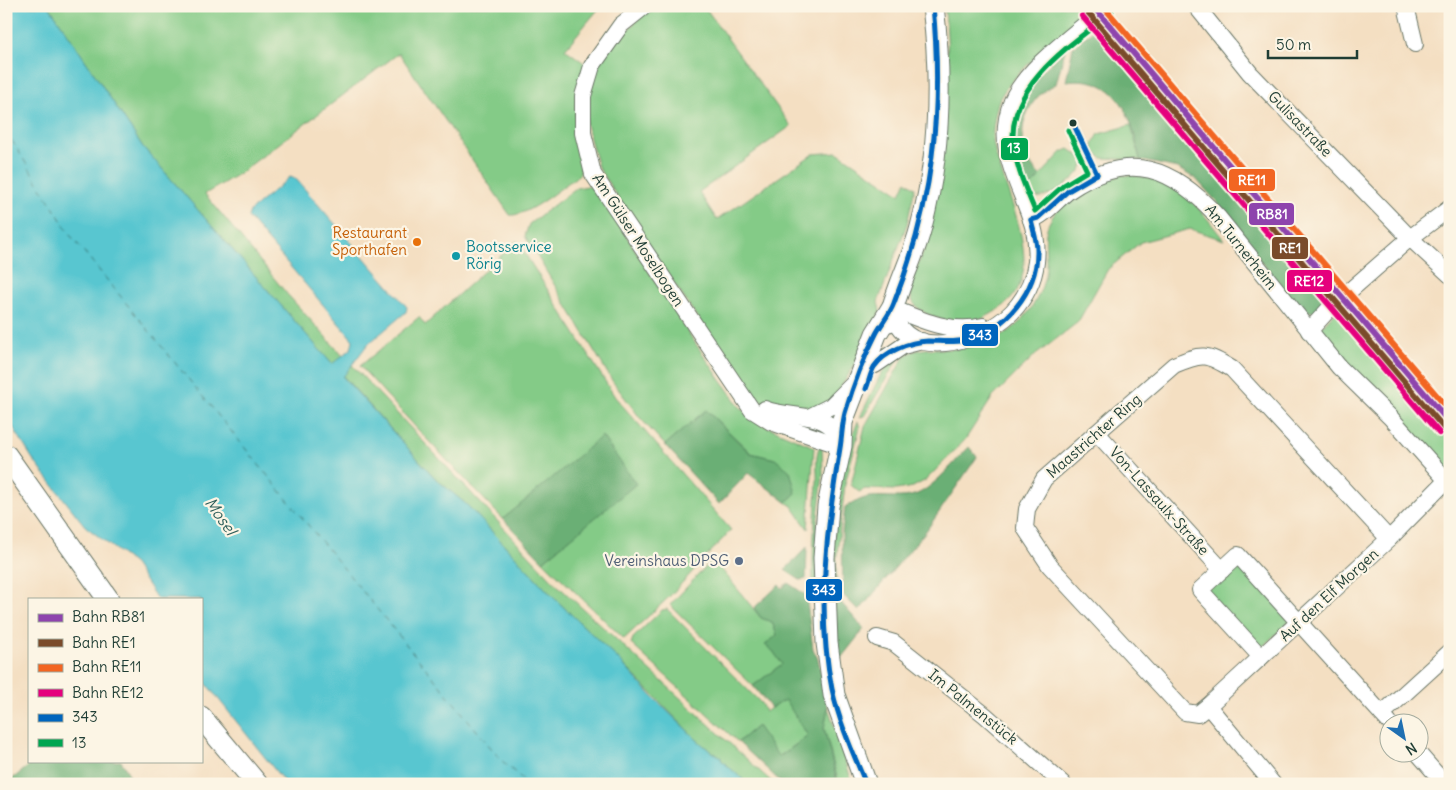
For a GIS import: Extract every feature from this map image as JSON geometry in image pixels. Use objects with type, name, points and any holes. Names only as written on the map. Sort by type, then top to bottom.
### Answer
[{"type":"main road","points":[[866,784],[834,696],[827,643],[824,577],[826,525],[831,487],[841,446],[852,427],[876,334],[892,308],[921,228],[934,165],[938,78],[933,6]]},
{"type":"main road","points":[[6,455],[107,598]]},
{"type":"main road","points":[[202,718],[257,784]]},
{"type":"street","name":"Am Gülser Moselbogen","points":[[645,6],[621,25],[592,66],[583,96],[583,133],[593,174],[752,410],[771,422],[841,446]]},
{"type":"street","points":[[809,417],[831,406],[867,371],[903,346],[922,341],[968,339],[984,333],[1006,317],[1021,301],[1034,272],[1037,251],[1031,220],[1009,163],[1005,136],[1009,110],[1016,92],[1027,76],[1107,6]]},
{"type":"street","name":"Gulisastraße","points":[[1196,6],[1250,73],[1410,238],[1450,274]]},
{"type":"street","points":[[1406,6],[1415,44]]},
{"type":"street","name":"Am Turnerheim","points":[[1031,220],[1038,218],[1059,198],[1079,184],[1105,171],[1134,168],[1168,176],[1188,187],[1210,208],[1339,367],[1390,417],[1448,482]]},
{"type":"street","points":[[1309,331],[1330,308],[1410,238],[1450,208]]},
{"type":"street","points":[[892,308],[924,321],[953,328],[981,327],[1006,317]]},
{"type":"street","points":[[892,308],[895,321],[902,332],[922,341]]},
{"type":"street","name":"Maastrichter Ring","points":[[1208,706],[1198,714],[1185,712],[1062,579],[1025,528],[1027,509],[1044,479],[1174,365],[1191,358],[1211,356],[1232,369],[1389,539]]},
{"type":"street","name":"Am Gülser Moselbogen","points":[[738,391],[756,404],[774,413],[821,420],[832,427],[841,446]]},
{"type":"street","name":"Von-Lassaulx-Straße","points":[[1096,433],[1222,570]]},
{"type":"street","name":"Auf den Elf Morgen","points":[[1208,706],[1301,622],[1448,482]]},
{"type":"street","points":[[1261,657],[1200,590],[1238,554],[1380,712]]},
{"type":"street","name":"Im Palmenstück","points":[[877,638],[894,643],[985,715],[1063,784]]},
{"type":"street","points":[[1391,712],[1450,652]]},
{"type":"street","points":[[1208,706],[1273,784]]},
{"type":"street","points":[[1425,762],[1444,784]]},
{"type":"green space","points":[[49,6],[601,6],[565,49],[587,65],[578,91],[575,115],[577,139],[583,166],[579,175],[545,200],[526,211],[510,215],[399,53],[240,173],[205,194],[287,294],[343,356],[332,364],[143,147]]},
{"type":"green space","points":[[652,6],[704,6],[791,126],[699,192],[717,220],[813,154],[837,152],[900,194],[906,181],[915,188],[907,224],[878,302],[880,311],[864,349],[835,397],[813,410],[767,404],[749,394],[598,167],[586,124],[586,107],[598,64],[611,46]]},
{"type":"green space","points":[[944,6],[1082,6],[1087,12],[1051,43],[1012,81],[998,103],[993,141],[1020,231],[1024,254],[1022,276],[1014,296],[996,311],[974,322],[965,323],[942,320],[925,313],[913,302],[911,296],[912,281],[929,235],[943,121],[947,83]]},
{"type":"green space","points":[[1099,25],[1335,297],[1316,313],[1299,309],[1249,247],[1225,211],[1196,179],[1177,168],[1140,160],[1133,129],[1127,114],[1111,92],[1099,84],[1084,81],[1066,81],[1073,47]]},
{"type":"green space","points":[[1065,50],[1056,84],[1034,102],[1027,113],[1023,126],[1025,153],[1041,176],[1028,189],[1013,156],[1011,123],[1024,88]]},
{"type":"green space","points":[[1131,125],[1140,160],[1101,158],[1094,151],[1093,144],[1099,134]]},
{"type":"green space","points":[[1069,149],[1081,157],[1083,164],[1081,169],[1064,186],[1049,195],[1037,197],[1028,189],[1062,152]]},
{"type":"green space","points":[[1122,175],[1157,180],[1171,185],[1182,192],[1202,212],[1224,240],[1190,229],[1141,242],[1108,269],[1078,322],[1033,357],[992,398],[965,440],[926,480],[913,487],[896,490],[865,489],[859,492],[851,485],[865,426],[904,357],[909,353],[922,349],[955,349],[974,346],[988,342],[1014,327],[1028,313],[1042,286],[1046,267],[1045,240],[1048,225],[1054,215],[1061,206],[1080,192]]},
{"type":"green space","points":[[588,186],[597,190],[693,340],[739,406],[759,423],[814,447],[808,529],[792,506],[786,502],[796,493],[775,459],[751,453],[706,410],[665,445],[641,419],[613,382],[525,236],[529,224],[576,188]]},
{"type":"green space","points":[[517,241],[615,397],[731,530],[669,597],[624,639],[543,561],[635,484],[602,437],[503,519],[360,366],[419,317],[425,325]]},
{"type":"green space","points":[[1341,306],[1450,435],[1450,473],[1354,373],[1321,334],[1322,326]]},
{"type":"green space","points":[[898,359],[864,416],[860,417],[881,374],[892,360]]},
{"type":"green space","points":[[352,365],[557,585],[774,784],[748,784],[722,761],[720,756],[710,751],[696,739],[618,659],[554,598],[467,505],[436,479],[343,376]]},
{"type":"green space","points":[[706,410],[750,453],[775,459],[790,471],[796,493],[786,502],[748,473],[719,504],[665,445]]},
{"type":"green space","points":[[858,422],[860,427],[845,484],[836,563],[832,563],[842,471],[846,453]]},
{"type":"green space","points":[[602,436],[636,484],[543,561],[503,519]]},
{"type":"green space","points":[[820,445],[822,447],[823,474],[817,526],[817,620],[813,568],[817,459]]},
{"type":"green space","points":[[969,447],[977,457],[926,531],[859,611],[843,595],[842,533],[845,507],[867,498],[906,497],[924,491]]},
{"type":"green space","points":[[807,547],[806,579],[800,580],[785,570]]},
{"type":"green space","points":[[713,559],[761,618],[772,622],[777,635],[773,651],[782,664],[753,686],[670,605]]},
{"type":"green space","points":[[1238,562],[1291,620],[1258,651],[1204,593]]},
{"type":"green space","points":[[832,563],[836,563],[837,598],[864,629],[837,663]]},
{"type":"green space","points":[[788,583],[806,595],[813,649],[818,659],[828,707],[824,728],[837,781],[851,779],[853,784],[783,784],[738,742],[757,726],[779,757],[808,736],[785,700],[771,708],[753,686],[782,664],[773,651],[765,645],[777,635],[772,622],[761,618],[754,608],[779,585],[782,588]]},
{"type":"green space","points":[[667,609],[761,703],[765,712],[785,699],[808,736],[778,757],[757,726],[738,742],[631,644],[633,638],[662,610]]},
{"type":"green space","points":[[828,707],[851,779],[838,781],[824,728]]},
{"type":"green space","points":[[34,762],[122,762],[135,784],[6,784]]},
{"type":"water","name":"Mosel","points":[[6,6],[49,6],[143,147],[332,364],[351,349],[353,340],[248,217],[250,211],[290,177],[296,179],[407,307],[406,312],[367,345],[343,377],[436,479],[467,505],[554,598],[618,659],[651,695],[696,739],[710,751],[720,756],[722,761],[748,784],[286,784],[202,678],[202,598],[156,598],[134,564],[85,526],[34,461],[6,416]]},
{"type":"ferry route","points":[[6,131],[71,236],[501,760],[528,784]]},
{"type":"rail line","name":"RB81","points":[[1093,6],[1450,423]]},
{"type":"rail line","name":"RE11","points":[[1103,6],[1450,411]]},
{"type":"rail line","name":"RE1","points":[[1087,11],[1444,428]]},
{"type":"rail line","name":"RE12","points":[[1082,16],[1439,433]]},
{"type":"transit line","name":"343","points":[[866,784],[838,713],[832,689],[825,629],[825,568],[831,508],[845,413],[867,353],[894,303],[918,230],[926,193],[932,157],[937,83],[933,6]]},
{"type":"transit line","name":"13","points":[[1068,130],[1087,171],[1064,185],[1035,211],[1015,156],[1013,137],[1015,117],[1023,98],[1048,65],[1112,12]]},
{"type":"transit line","name":"343","points":[[1073,123],[1097,174]]},
{"type":"transit line","name":"343","points":[[1031,220],[1038,218],[1068,191],[1097,174]]},
{"type":"transit line","name":"343","points":[[866,389],[874,367],[884,356],[898,348],[928,341],[951,342],[966,340],[980,335],[1006,318],[1025,294],[1032,280],[1036,265],[1037,246],[1031,220]]},
{"type":"place","name":"Restaurant Sporthafen","points":[[417,242]]},
{"type":"place","name":"Bootsservice Rörig","points":[[456,256]]},
{"type":"place","name":"Vereinshaus DPSG","points":[[739,561]]}]
